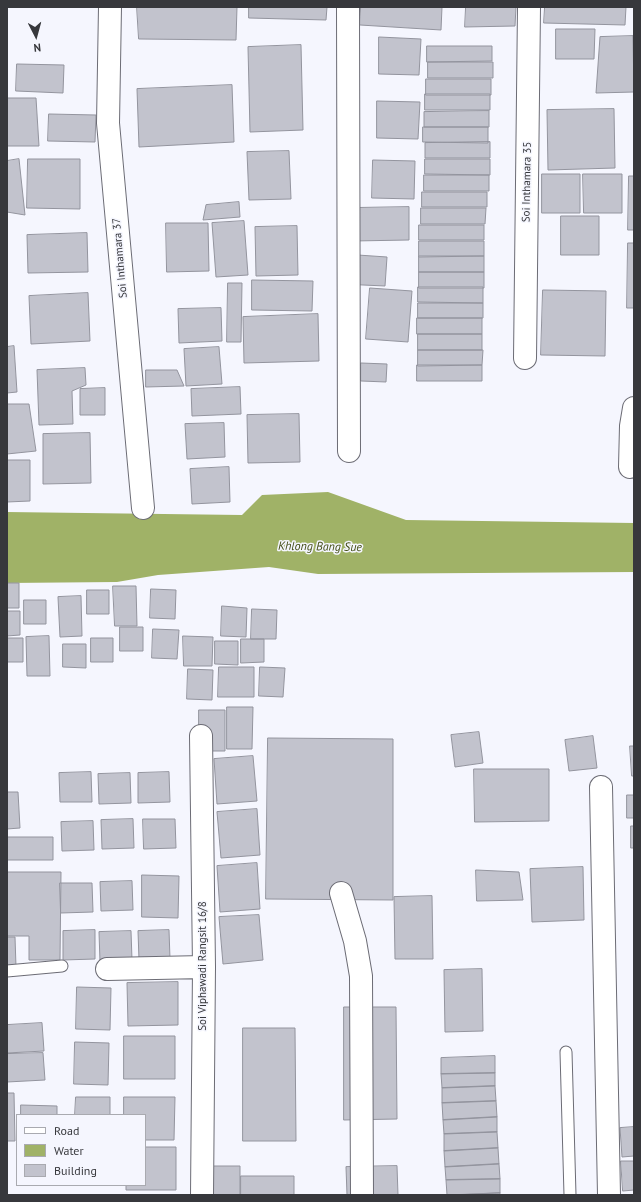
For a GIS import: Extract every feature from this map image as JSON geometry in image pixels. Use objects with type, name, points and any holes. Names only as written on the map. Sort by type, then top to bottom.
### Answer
[{"type":"street","name":"Soi Inthamara 37","points":[[110,7],[108,123],[143,508]]},
{"type":"street","points":[[348,7],[349,450]]},
{"type":"street","name":"Soi Inthamara 35","points":[[525,358],[529,7]]},
{"type":"street","points":[[630,467],[631,426],[634,408]]},
{"type":"street","name":"Soi Viphawadi Rangsit 16/8","points":[[201,736],[204,967],[202,1195]]},
{"type":"street","points":[[601,787],[609,1195]]},
{"type":"street","points":[[340,893],[355,941],[361,976],[362,1195]]},
{"type":"street","points":[[107,969],[204,967]]},
{"type":"lane","points":[[7,971],[62,966]]},
{"type":"lane","points":[[566,1052],[570,1195]]},
{"type":"water","name":"Khlong Bang Sue","points":[[328,492],[406,520],[634,523],[634,572],[318,574],[269,567],[158,575],[117,582],[7,583],[7,512],[242,515],[262,495]]},
{"type":"building","points":[[137,7],[237,7],[236,40],[139,39]]},
{"type":"building","points":[[249,7],[327,7],[326,20],[249,18]]},
{"type":"building","points":[[361,7],[442,7],[441,30],[360,25]]},
{"type":"building","points":[[466,7],[516,7],[515,26],[465,27]]},
{"type":"building","points":[[545,7],[626,7],[625,25],[544,23]]},
{"type":"building","points":[[556,29],[595,29],[594,59],[556,59]]},
{"type":"building","points":[[633,36],[634,92],[596,93],[600,37]]},
{"type":"building","points":[[379,37],[421,39],[419,75],[379,74]]},
{"type":"building","points":[[301,45],[303,130],[250,132],[248,47]]},
{"type":"building","points":[[427,46],[492,46],[492,61],[427,62]]},
{"type":"building","points":[[428,62],[493,62],[493,78],[428,78]]},
{"type":"building","points":[[17,64],[64,65],[63,93],[16,91]]},
{"type":"building","points":[[426,79],[491,79],[491,95],[426,95]]},
{"type":"building","points":[[232,85],[234,142],[139,147],[137,89]]},
{"type":"building","points":[[425,94],[490,94],[490,110],[425,110]]},
{"type":"building","points":[[7,98],[36,98],[39,146],[7,146]]},
{"type":"building","points":[[377,101],[420,102],[418,139],[377,138]]},
{"type":"building","points":[[614,109],[615,168],[548,170],[547,110]]},
{"type":"building","points":[[489,111],[489,127],[424,127],[424,112]]},
{"type":"building","points":[[49,114],[96,115],[95,142],[48,141]]},
{"type":"building","points":[[423,127],[488,127],[488,143],[423,142]]},
{"type":"building","points":[[490,142],[490,158],[425,158],[425,143]]},
{"type":"building","points":[[289,151],[291,199],[249,200],[247,152]]},
{"type":"building","points":[[19,159],[25,215],[7,212],[7,161]]},
{"type":"building","points":[[28,159],[80,159],[80,209],[27,208]]},
{"type":"building","points":[[425,159],[490,159],[490,175],[425,174]]},
{"type":"building","points":[[373,160],[415,161],[414,199],[372,198]]},
{"type":"building","points":[[542,174],[580,174],[580,213],[542,213]]},
{"type":"building","points":[[583,174],[622,174],[622,213],[584,213]]},
{"type":"building","points":[[424,175],[489,175],[489,191],[424,191]]},
{"type":"building","points":[[629,176],[634,176],[634,230],[628,230]]},
{"type":"building","points":[[422,192],[487,192],[487,207],[422,207]]},
{"type":"building","points":[[239,202],[240,217],[203,220],[206,205]]},
{"type":"building","points":[[409,207],[409,240],[353,241],[353,208]]},
{"type":"building","points":[[421,208],[486,208],[485,224],[421,224]]},
{"type":"building","points":[[561,216],[599,216],[599,255],[561,255]]},
{"type":"building","points":[[244,221],[248,275],[216,277],[212,223]]},
{"type":"building","points":[[166,223],[208,223],[209,271],[167,272]]},
{"type":"building","points":[[419,225],[484,225],[484,240],[419,240]]},
{"type":"building","points":[[297,226],[298,275],[256,276],[255,227]]},
{"type":"building","points":[[87,233],[88,272],[28,273],[27,235]]},
{"type":"building","points":[[419,241],[484,241],[484,256],[419,257]]},
{"type":"building","points":[[628,243],[634,243],[634,308],[627,308]]},
{"type":"building","points":[[343,254],[387,257],[385,286],[341,284]]},
{"type":"building","points":[[419,256],[484,256],[484,272],[419,272]]},
{"type":"building","points":[[419,272],[484,272],[484,288],[419,288]]},
{"type":"building","points":[[252,280],[313,281],[312,311],[252,310]]},
{"type":"building","points":[[228,283],[242,283],[241,342],[227,342]]},
{"type":"building","points":[[418,287],[483,287],[483,303],[418,302]]},
{"type":"building","points":[[370,288],[412,291],[408,342],[366,339]]},
{"type":"building","points":[[543,290],[606,291],[605,356],[541,355]]},
{"type":"building","points":[[88,293],[90,341],[31,344],[29,296]]},
{"type":"building","points":[[418,303],[483,303],[483,318],[418,318]]},
{"type":"building","points":[[221,308],[222,341],[179,343],[178,309]]},
{"type":"building","points":[[318,314],[319,361],[244,363],[243,317]]},
{"type":"building","points":[[417,318],[482,318],[482,334],[417,334]]},
{"type":"building","points":[[418,334],[482,334],[482,350],[418,350]]},
{"type":"building","points":[[14,346],[17,392],[7,393],[7,347]]},
{"type":"building","points":[[219,347],[222,384],[186,386],[184,349]]},
{"type":"building","points":[[418,350],[483,350],[482,365],[418,366]]},
{"type":"building","points":[[361,363],[387,364],[386,382],[361,381]]},
{"type":"building","points":[[417,365],[482,365],[482,381],[417,381]]},
{"type":"building","points":[[85,368],[86,385],[72,391],[73,424],[39,425],[37,370]]},
{"type":"building","points":[[146,370],[177,370],[184,386],[146,387]]},
{"type":"building","points":[[240,387],[241,414],[192,416],[191,389]]},
{"type":"building","points":[[105,388],[105,415],[80,415],[80,389]]},
{"type":"building","points":[[7,404],[29,404],[36,451],[7,454]]},
{"type":"building","points":[[299,414],[300,462],[248,463],[247,415]]},
{"type":"building","points":[[224,423],[225,457],[187,459],[185,424]]},
{"type":"building","points":[[90,433],[91,483],[43,484],[43,434]]},
{"type":"building","points":[[7,460],[30,460],[30,501],[7,502]]},
{"type":"building","points":[[229,467],[230,502],[192,504],[190,469]]},
{"type":"building","points":[[7,583],[19,583],[19,608],[7,608]]},
{"type":"building","points":[[113,586],[136,586],[137,626],[115,626]]},
{"type":"building","points":[[151,589],[176,590],[175,619],[150,618]]},
{"type":"building","points":[[87,590],[109,590],[109,614],[87,614]]},
{"type":"building","points":[[81,596],[82,636],[60,637],[58,597]]},
{"type":"building","points":[[24,600],[46,600],[46,624],[24,624]]},
{"type":"building","points":[[222,606],[247,608],[246,637],[221,636]]},
{"type":"building","points":[[252,609],[277,610],[276,639],[251,639]]},
{"type":"building","points":[[7,611],[20,611],[20,635],[7,636]]},
{"type":"building","points":[[120,627],[143,627],[143,651],[120,651]]},
{"type":"building","points":[[153,629],[179,630],[177,659],[152,658]]},
{"type":"building","points":[[49,636],[50,676],[27,676],[26,637]]},
{"type":"building","points":[[183,636],[213,637],[212,666],[184,666]]},
{"type":"building","points":[[7,638],[23,638],[23,662],[7,662]]},
{"type":"building","points":[[91,638],[113,638],[113,662],[91,662]]},
{"type":"building","points":[[241,639],[264,639],[264,662],[241,663]]},
{"type":"building","points":[[215,641],[238,641],[238,665],[215,664]]},
{"type":"building","points":[[63,644],[86,644],[86,668],[63,667]]},
{"type":"building","points":[[219,667],[254,667],[254,697],[218,697]]},
{"type":"building","points":[[260,667],[285,668],[283,697],[259,696]]},
{"type":"building","points":[[188,669],[213,670],[212,700],[187,699]]},
{"type":"building","points":[[227,707],[253,707],[252,749],[227,749]]},
{"type":"building","points":[[199,710],[225,710],[225,751],[199,751]]},
{"type":"building","points":[[479,732],[483,763],[455,767],[451,735]]},
{"type":"building","points":[[593,736],[597,768],[569,771],[565,740]]},
{"type":"building","points":[[268,738],[393,739],[393,900],[266,899]]},
{"type":"building","points":[[630,746],[634,746],[634,776],[632,776]]},
{"type":"building","points":[[253,756],[257,801],[217,804],[214,759]]},
{"type":"building","points":[[474,769],[549,769],[549,821],[475,822]]},
{"type":"building","points":[[91,772],[92,802],[60,802],[59,773]]},
{"type":"building","points":[[169,772],[170,802],[138,803],[138,773]]},
{"type":"building","points":[[130,773],[131,803],[99,804],[98,774]]},
{"type":"building","points":[[7,792],[18,792],[20,828],[7,829]]},
{"type":"building","points":[[627,795],[634,795],[634,818],[627,818]]},
{"type":"building","points":[[257,809],[260,855],[221,858],[217,812]]},
{"type":"building","points":[[133,819],[134,848],[102,849],[101,820]]},
{"type":"building","points":[[143,819],[175,819],[176,848],[144,849]]},
{"type":"building","points":[[93,821],[94,850],[62,851],[61,822]]},
{"type":"building","points":[[631,826],[634,826],[634,848],[631,848]]},
{"type":"building","points":[[7,837],[53,837],[53,860],[7,860]]},
{"type":"building","points":[[257,863],[260,909],[220,912],[217,866]]},
{"type":"building","points":[[583,867],[584,920],[532,922],[530,869]]},
{"type":"building","points":[[476,870],[519,872],[523,900],[477,901]]},
{"type":"building","points":[[7,872],[61,872],[60,960],[29,960],[29,936],[7,936]]},
{"type":"building","points":[[142,875],[179,876],[178,918],[142,917]]},
{"type":"building","points":[[132,881],[133,910],[101,911],[100,882]]},
{"type":"building","points":[[60,883],[92,883],[93,912],[61,913]]},
{"type":"building","points":[[432,896],[433,959],[395,959],[394,897]]},
{"type":"building","points":[[259,915],[263,960],[223,964],[219,917]]},
{"type":"building","points":[[95,930],[95,959],[63,960],[63,931]]},
{"type":"building","points":[[169,930],[170,959],[139,960],[138,931]]},
{"type":"building","points":[[131,931],[132,960],[100,962],[99,932]]},
{"type":"building","points":[[7,937],[15,937],[16,967],[7,967]]},
{"type":"building","points":[[482,969],[483,1031],[445,1032],[444,970]]},
{"type":"building","points":[[178,982],[178,1025],[128,1026],[127,983]]},
{"type":"building","points":[[77,987],[111,988],[110,1030],[76,1029]]},
{"type":"building","points":[[344,1007],[396,1007],[397,1119],[344,1120]]},
{"type":"building","points":[[42,1023],[44,1051],[7,1053],[7,1025]]},
{"type":"building","points":[[243,1028],[295,1028],[296,1141],[243,1141]]},
{"type":"building","points":[[124,1036],[175,1036],[175,1079],[124,1079]]},
{"type":"building","points":[[75,1042],[109,1043],[108,1085],[74,1084]]},
{"type":"building","points":[[43,1053],[45,1080],[7,1082],[7,1054]]},
{"type":"building","points":[[495,1056],[495,1073],[441,1074],[441,1058]]},
{"type":"building","points":[[495,1073],[495,1086],[442,1088],[441,1074]]},
{"type":"building","points":[[495,1086],[496,1101],[442,1103],[442,1088]]},
{"type":"building","points":[[7,1093],[14,1093],[15,1141],[7,1141]]},
{"type":"building","points":[[76,1097],[110,1097],[110,1114],[75,1114]]},
{"type":"building","points":[[124,1097],[175,1097],[174,1140],[146,1140],[146,1114],[124,1114]]},
{"type":"building","points":[[496,1101],[497,1117],[443,1120],[442,1103]]},
{"type":"building","points":[[21,1105],[57,1106],[57,1114],[21,1114]]},
{"type":"building","points":[[497,1117],[497,1132],[444,1134],[443,1120]]},
{"type":"building","points":[[634,1127],[634,1156],[622,1157],[620,1128]]},
{"type":"building","points":[[497,1132],[498,1148],[444,1151],[444,1134]]},
{"type":"building","points":[[146,1147],[176,1147],[176,1190],[126,1190],[126,1186],[146,1186]]},
{"type":"building","points":[[498,1148],[499,1164],[445,1167],[444,1151]]},
{"type":"building","points":[[621,1161],[634,1161],[634,1190],[623,1191]]},
{"type":"building","points":[[499,1164],[500,1179],[446,1180],[445,1167]]},
{"type":"building","points":[[205,1166],[240,1166],[240,1195],[205,1195]]},
{"type":"building","points":[[397,1166],[398,1195],[347,1195],[346,1167]]},
{"type":"building","points":[[241,1176],[294,1176],[294,1195],[241,1195]]},
{"type":"building","points":[[500,1179],[500,1193],[447,1195],[446,1180]]},
{"type":"building","points":[[500,1193],[500,1195],[457,1195]]}]
